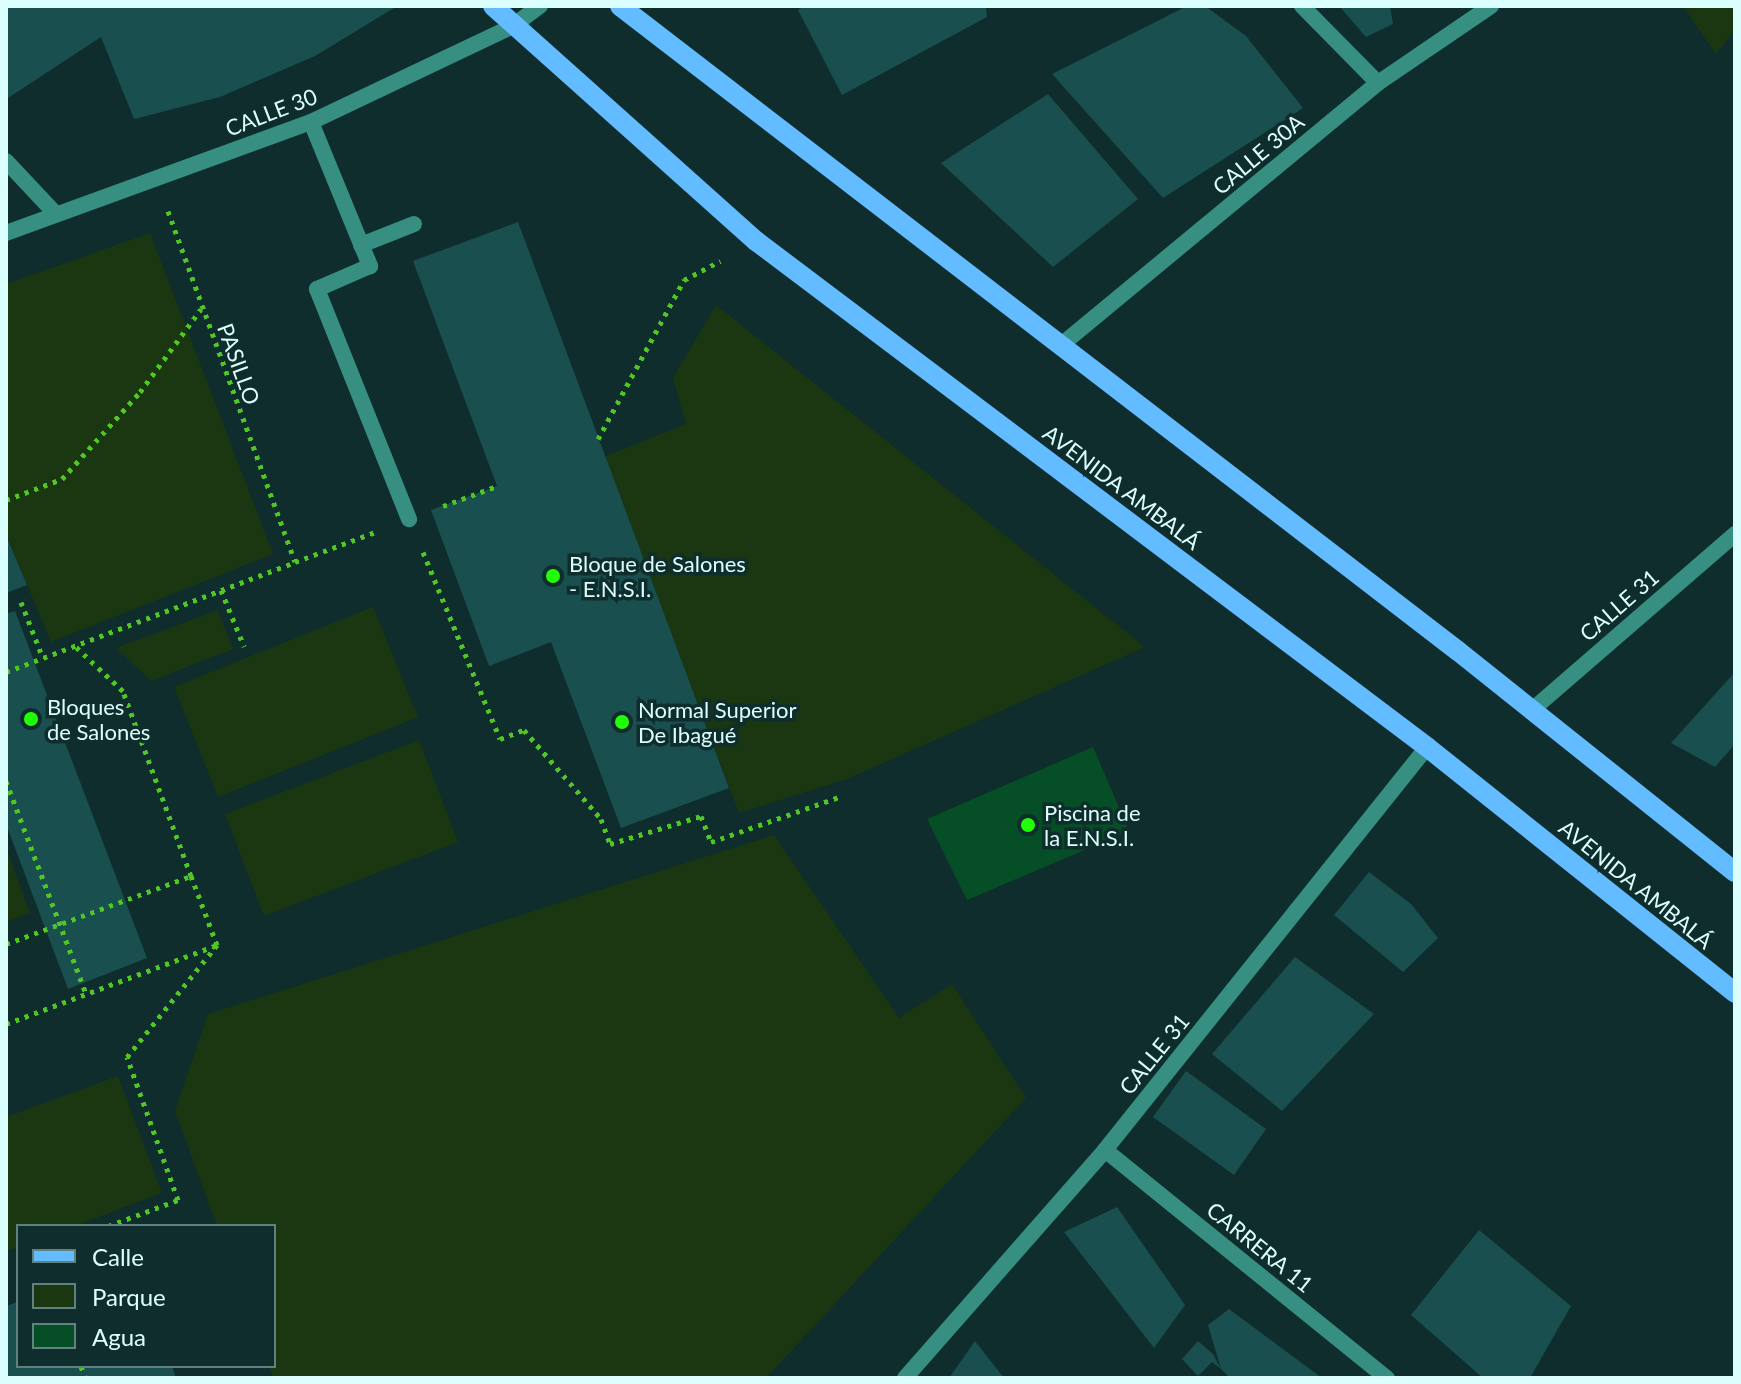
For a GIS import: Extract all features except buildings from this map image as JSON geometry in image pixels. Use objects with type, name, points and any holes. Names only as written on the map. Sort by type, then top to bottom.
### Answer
[{"type":"main road","name":"AVENIDA AMBALÁ","points":[[493,6],[756,241],[1427,747],[1735,993]]},
{"type":"main road","points":[[620,6],[1532,710],[1735,872]]},
{"type":"street","name":"CALLE 30","points":[[6,233],[311,122],[513,26],[540,6]]},
{"type":"street","points":[[1302,6],[1378,83]]},
{"type":"street","name":"CALLE 30A","points":[[1060,346],[1378,83],[1491,6]]},
{"type":"street","points":[[311,122],[370,266],[317,289],[409,519]]},
{"type":"street","points":[[6,161],[55,213]]},
{"type":"street","points":[[361,245],[414,224]]},
{"type":"street","name":"CALLE 31","points":[[1532,710],[1735,534]]},
{"type":"street","name":"CALLE 31","points":[[905,1378],[1105,1150],[1427,747]]},
{"type":"street","name":"CARRERA 11","points":[[1105,1150],[1387,1378]]},
{"type":"path","name":"PASILLO","points":[[157,176],[295,562]]},
{"type":"path","points":[[598,439],[684,280],[756,241]]},
{"type":"path","points":[[6,500],[62,479],[140,392],[202,308]]},
{"type":"path","points":[[6,672],[497,486]]},
{"type":"path","points":[[409,519],[500,739],[524,730],[601,819],[610,844],[701,816],[711,842],[839,797]]},
{"type":"path","points":[[221,590],[244,646]]},
{"type":"path","points":[[21,602],[43,658]]},
{"type":"path","points":[[75,646],[123,691],[217,945]]},
{"type":"path","points":[[6,781],[86,994]]},
{"type":"path","points":[[6,944],[191,876]]},
{"type":"path","points":[[6,1024],[217,945]]},
{"type":"path","points":[[113,1224],[178,1200],[127,1057],[217,945]]},
{"type":"green space","points":[[1683,6],[1735,6],[1735,29],[1716,54]]},
{"type":"green space","points":[[150,233],[273,554],[51,642],[6,534],[6,284]]},
{"type":"green space","points":[[716,305],[1145,647],[847,779],[739,813],[604,457],[686,424],[673,378]]},
{"type":"green space","points":[[373,607],[418,717],[218,797],[174,687]]},
{"type":"green space","points":[[218,610],[233,649],[151,681],[116,648]]},
{"type":"green space","points":[[419,740],[458,842],[264,916],[225,814]]},
{"type":"green space","points":[[774,835],[899,1018],[952,984],[1026,1098],[766,1378],[273,1378],[270,1368],[276,1368],[276,1224],[216,1224],[175,1111],[208,1014]]},
{"type":"green space","points":[[6,848],[30,913],[6,922]]},
{"type":"green space","points":[[118,1076],[162,1193],[80,1224],[16,1224],[16,1248],[6,1251],[6,1117]]},
{"type":"water","name":"Piscina de la E.N.S.I.","points":[[1093,747],[1129,831],[967,900],[927,819]]},
{"type":"place","name":"Bloque de Salones - E.N.S.I.","points":[[553,576]]},
{"type":"place","name":"Bloques de Salones","points":[[31,719]]},
{"type":"place","name":"Normal Superior De Ibagué","points":[[622,722]]},
{"type":"place","name":"Piscina de la E.N.S.I.","points":[[1028,825]]}]
